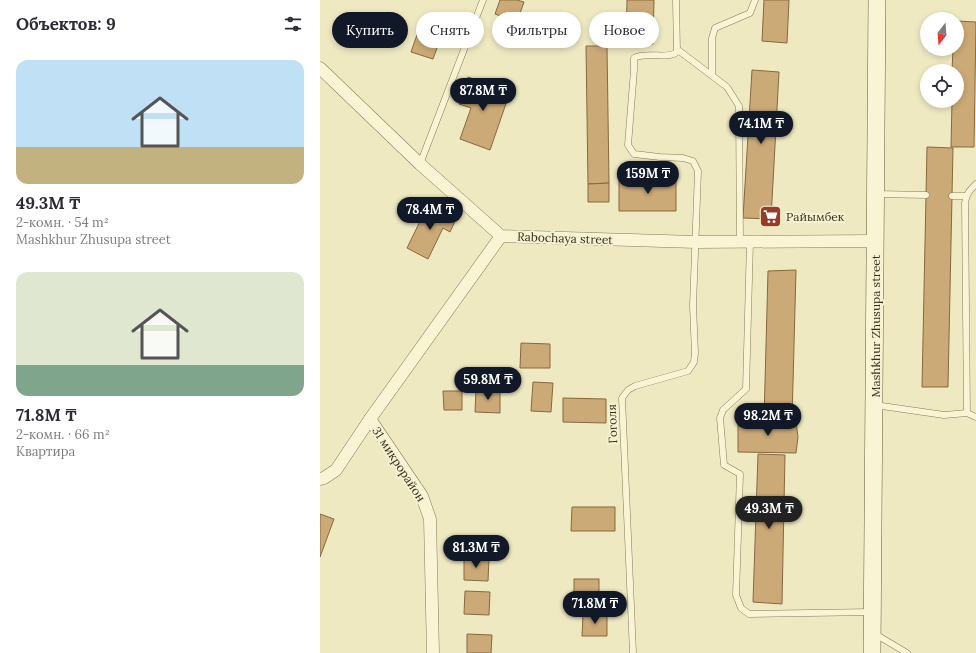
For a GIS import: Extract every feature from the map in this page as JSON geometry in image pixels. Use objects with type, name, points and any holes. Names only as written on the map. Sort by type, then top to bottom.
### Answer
[{"type":"main road","name":"Mashkhur Zhusupa street","points":[[872,653],[877,0]]},
{"type":"street","name":"Rabochaya street","points":[[320,68],[420,164],[501,236],[696,242],[875,241]]},
{"type":"street","points":[[320,479],[336,470],[370,419],[501,236]]},
{"type":"street","name":"31 микрорайон","points":[[370,419],[422,496],[430,519],[433,653]]},
{"type":"lane","points":[[420,164],[483,0]]},
{"type":"lane","points":[[676,0],[678,50],[727,87],[739,106],[745,242],[746,389],[723,410],[720,418],[724,465],[740,474],[736,595],[740,608],[749,614],[872,612]]},
{"type":"lane","points":[[712,75],[712,38],[714,28],[750,13],[755,0]]},
{"type":"lane","name":"Гоголя","points":[[633,653],[622,398],[628,390],[635,386],[688,372],[694,362],[693,306],[698,171],[693,161],[683,158],[634,154],[628,144],[634,58],[640,55],[672,55],[678,50]]},
{"type":"lane","points":[[967,414],[966,196],[976,184]]},
{"type":"lane","points":[[876,194],[926,195]]},
{"type":"lane","points":[[952,196],[966,196]]},
{"type":"lane","points":[[874,405],[944,415],[967,414],[976,417]]},
{"type":"lane","points":[[872,632],[907,653]]},
{"type":"building","points":[[500,0],[517,0],[524,2],[520,12],[496,12]]},
{"type":"building","points":[[627,0],[654,0],[654,12],[627,12]]},
{"type":"building","points":[[764,0],[789,0],[787,43],[762,41]]},
{"type":"building","points":[[964,21],[976,22],[974,147],[951,147],[952,108],[964,108],[964,64],[952,64],[953,56],[964,56]]},
{"type":"building","points":[[416,38],[416,48],[437,48],[433,59],[411,52]]},
{"type":"building","points":[[586,46],[589,46],[589,48],[607,48],[609,183],[588,184]]},
{"type":"building","points":[[752,70],[779,72],[771,219],[743,218]]},
{"type":"building","points":[[468,77],[510,92],[490,150],[460,139],[471,108],[459,104]]},
{"type":"building","points":[[927,147],[953,148],[948,387],[922,387]]},
{"type":"building","points":[[676,179],[676,211],[619,211],[619,180]]},
{"type":"building","points":[[609,183],[609,202],[588,202],[588,184]]},
{"type":"building","points":[[428,205],[456,219],[450,232],[443,228],[428,259],[407,248]]},
{"type":"building","points":[[796,270],[792,420],[764,420],[768,271]]},
{"type":"building","points":[[521,343],[550,344],[550,368],[520,368]]},
{"type":"building","points":[[533,382],[553,383],[551,412],[531,411]]},
{"type":"building","points":[[476,389],[500,390],[500,413],[475,412]]},
{"type":"building","points":[[443,391],[462,391],[462,410],[444,410]]},
{"type":"building","points":[[563,398],[606,399],[606,423],[563,422]]},
{"type":"building","points":[[738,420],[796,421],[798,437],[796,453],[738,452]]},
{"type":"building","points":[[758,454],[785,455],[782,604],[753,602]]},
{"type":"building","points":[[572,507],[615,507],[615,531],[571,531]]},
{"type":"building","points":[[320,514],[334,519],[320,557]]},
{"type":"building","points":[[464,557],[489,558],[488,581],[464,580]]},
{"type":"building","points":[[574,579],[599,579],[599,601],[574,601]]},
{"type":"building","points":[[465,591],[490,592],[489,615],[464,614]]},
{"type":"building","points":[[583,614],[607,614],[607,636],[582,636]]},
{"type":"building","points":[[467,634],[492,635],[491,653],[467,653]]},
{"type":"place","name":"Райымбек","points":[[770,216]]}]
